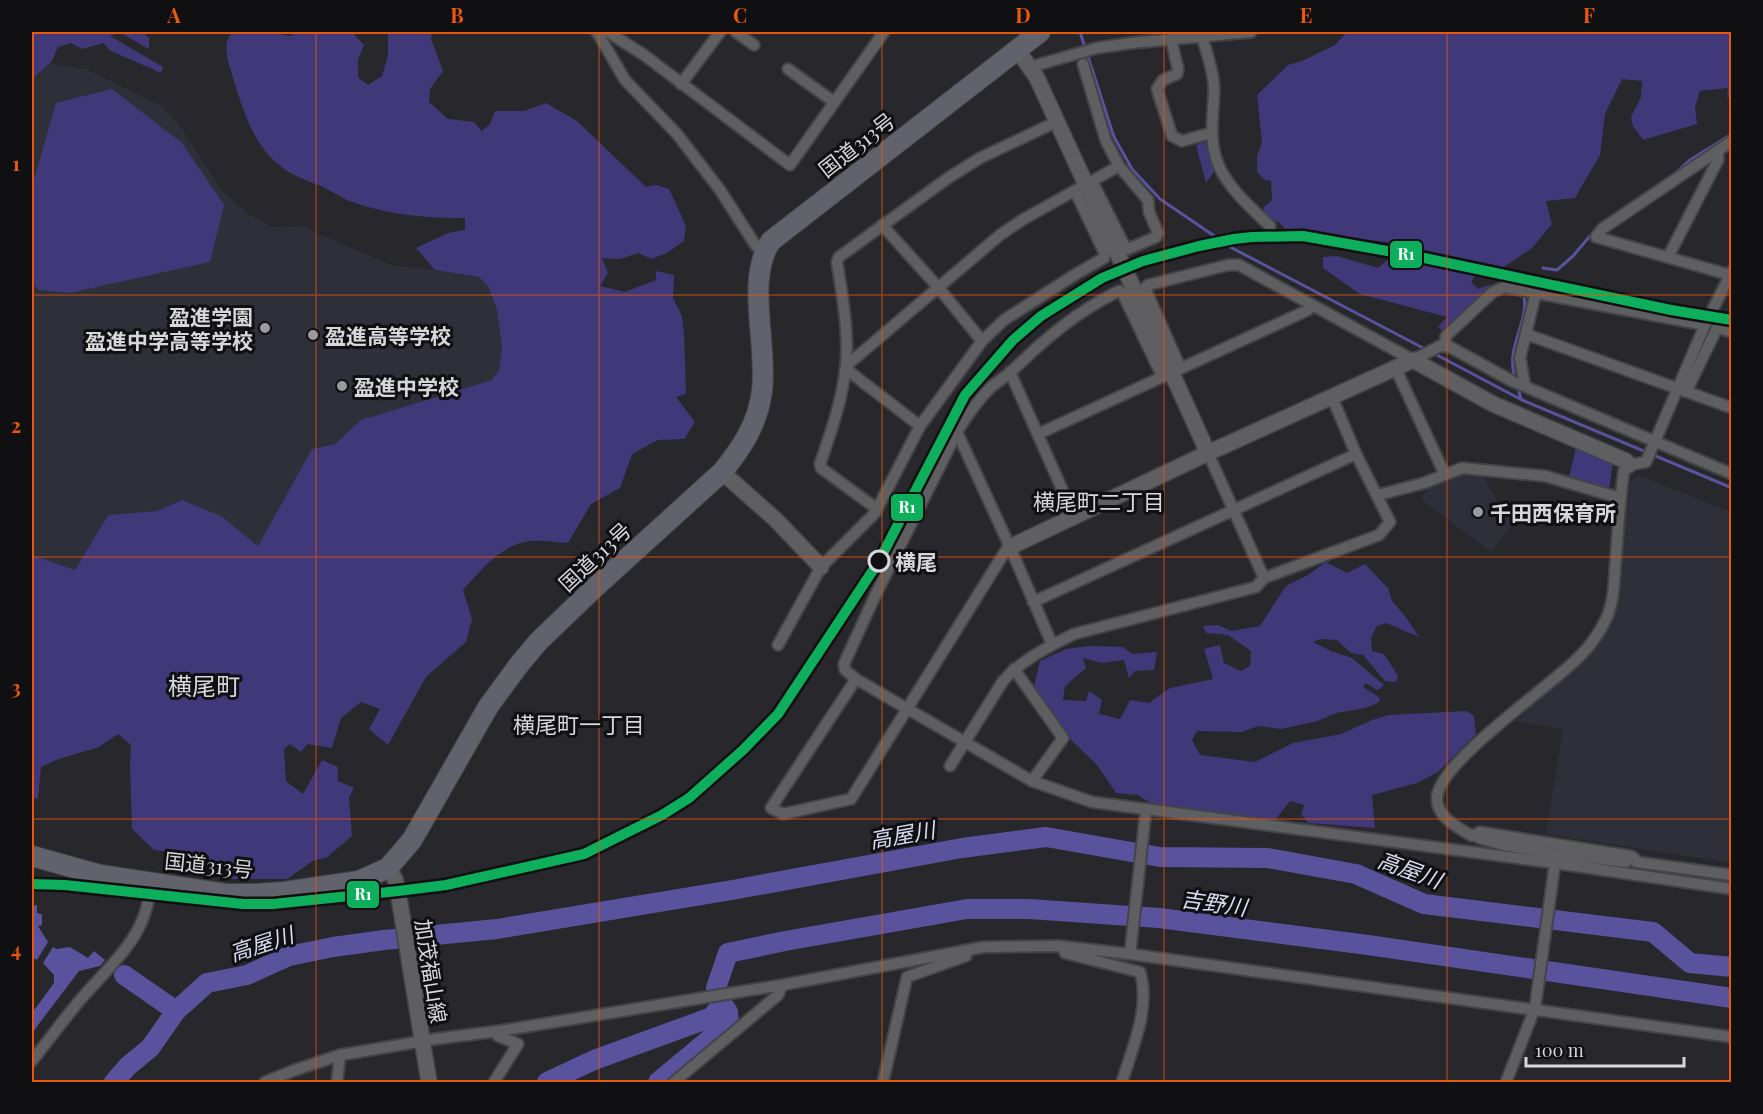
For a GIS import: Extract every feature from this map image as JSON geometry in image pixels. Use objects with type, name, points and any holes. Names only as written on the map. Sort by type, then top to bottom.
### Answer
[{"type":"highway","name":"国道313号","points":[[32,856],[100,875],[226,894],[256,894],[359,881],[388,868],[412,840],[488,707],[518,666],[538,642],[592,590],[722,472],[751,431],[759,407],[763,367],[759,280],[764,252],[780,233],[1040,32]]},
{"type":"street","points":[[597,32],[625,80],[677,134],[720,190],[756,246],[764,252]]},
{"type":"street","points":[[608,32],[644,55],[790,165],[884,32]]},
{"type":"street","points":[[681,84],[720,32]]},
{"type":"street","points":[[736,32],[754,45]]},
{"type":"street","points":[[1030,67],[1097,48],[1229,32],[1251,32]]},
{"type":"street","points":[[1202,37],[1214,86],[1211,133],[1223,174],[1249,206],[1270,226]]},
{"type":"street","points":[[1171,39],[1179,69],[1177,74],[1163,80],[1157,89],[1172,136],[1182,141],[1211,133]]},
{"type":"street","points":[[1017,49],[1030,67],[1056,122],[1264,578]]},
{"type":"street","points":[[1083,64],[1106,141],[1119,166],[1148,200],[1149,212],[1158,233],[1156,237],[1128,249],[1125,247],[1084,186]]},
{"type":"street","points":[[788,69],[834,102]]},
{"type":"street","points":[[877,509],[820,468],[833,426],[846,366],[847,338],[837,262],[839,257],[948,178],[980,158],[1056,122]]},
{"type":"street","points":[[1682,390],[1705,325],[1731,273],[1596,237],[1602,229],[1731,141]]},
{"type":"street","points":[[1668,257],[1718,160],[1718,151]]},
{"type":"street","points":[[846,366],[1000,235],[1022,220],[1119,166]]},
{"type":"street","points":[[778,645],[821,567],[866,524],[877,509],[920,426],[982,341],[1004,320],[1104,258],[1105,254],[1084,186]]},
{"type":"street","points":[[882,225],[939,287],[982,341]]},
{"type":"street","points":[[1171,372],[1145,288],[1148,285],[1228,265],[1239,265],[1417,358],[1493,404],[1621,458],[1629,465]]},
{"type":"street","points":[[856,679],[771,808],[783,814],[851,799],[1010,547],[1440,347],[1446,336],[1493,292],[1504,287],[1705,325]]},
{"type":"street","points":[[1171,372],[1122,292],[1119,291],[1084,309],[1059,327],[990,389],[969,412],[957,432],[875,596],[844,664],[845,670],[856,679],[1032,782],[1092,802],[1555,858],[1731,889]]},
{"type":"street","points":[[1519,384],[1520,358],[1536,292]]},
{"type":"street","points":[[1038,434],[1308,310],[1312,305]]},
{"type":"street","points":[[1731,332],[1717,328],[1682,390],[1646,462],[1629,465],[1624,470],[1612,600],[1605,620],[1579,657],[1471,750],[1445,777],[1439,787],[1437,799],[1440,810],[1453,825],[1472,836],[1503,845],[1555,858],[1636,862],[1731,874]]},
{"type":"street","points":[[1526,334],[1731,408]]},
{"type":"street","points":[[1440,347],[1654,445],[1731,474]]},
{"type":"street","points":[[846,366],[851,373],[920,426]]},
{"type":"street","points":[[1395,367],[1444,475]]},
{"type":"street","points":[[1010,372],[1074,516]]},
{"type":"street","points":[[950,766],[1003,681],[1014,669],[1052,644],[1074,634],[1256,587],[1264,578],[1379,535],[1390,522],[1332,397]]},
{"type":"street","points":[[957,432],[1052,644]]},
{"type":"street","points":[[1033,602],[1356,453]]},
{"type":"street","points":[[1378,495],[1462,468],[1545,476],[1620,498]]},
{"type":"street","points":[[722,472],[776,520],[821,567]]},
{"type":"street","points":[[1014,669],[1063,738],[1032,782]]},
{"type":"street","points":[[1130,954],[1146,809]]},
{"type":"street","points":[[1472,836],[1480,832],[1630,856],[1636,862]]},
{"type":"street","points":[[1506,1083],[1535,1008],[1555,858]]},
{"type":"street","name":"加茂福山線","points":[[388,868],[395,879],[399,897],[429,1083]]},
{"type":"street","points":[[32,1061],[82,998],[118,959],[138,930],[149,905],[150,882]]},
{"type":"street","points":[[1059,946],[1064,952],[1140,972],[1144,986],[1143,1013],[1122,1083]]},
{"type":"street","points":[[265,1083],[340,1055],[782,986],[984,947],[1059,946],[1130,954],[1731,1036]]},
{"type":"street","points":[[883,1083],[908,977],[975,953],[984,947]]},
{"type":"street","points":[[674,1083],[778,995],[782,986]]},
{"type":"street","points":[[494,1083],[518,1044],[498,1036],[499,1031]]},
{"type":"street","points":[[337,1083],[340,1055]]},
{"type":"shaded area","points":[[32,32],[119,32],[110,36],[163,67],[161,73],[111,51],[103,43],[82,49],[71,43],[58,47],[52,61],[32,79]]},
{"type":"shaded area","points":[[119,32],[142,32],[149,38],[149,49]]},
{"type":"shaded area","points":[[232,32],[265,32],[291,36],[297,32],[352,32],[364,45],[358,60],[358,77],[368,85],[382,76],[388,55],[388,32],[432,32],[431,39],[443,71],[430,89],[429,102],[448,119],[474,122],[482,131],[490,124],[495,111],[524,111],[546,103],[577,121],[646,187],[656,185],[669,189],[686,226],[684,241],[667,253],[651,259],[638,253],[620,259],[602,258],[608,273],[600,286],[625,292],[656,280],[656,271],[674,275],[673,298],[682,316],[684,334],[686,394],[676,397],[695,422],[684,439],[658,440],[632,454],[620,488],[591,504],[568,543],[530,541],[520,543],[501,553],[477,574],[463,590],[472,619],[466,642],[426,677],[388,745],[369,729],[380,709],[361,702],[341,718],[332,748],[307,744],[301,752],[290,744],[284,749],[286,781],[303,794],[322,760],[338,767],[338,781],[354,788],[349,797],[352,836],[326,858],[314,860],[287,879],[223,879],[177,853],[154,850],[132,829],[131,745],[118,734],[99,747],[41,767],[38,799],[32,798],[32,555],[75,570],[108,515],[157,511],[182,500],[221,516],[258,546],[312,449],[335,444],[361,420],[492,380],[499,370],[502,346],[497,310],[488,286],[479,277],[435,270],[416,248],[448,233],[465,230],[465,218],[436,218],[375,209],[347,200],[283,168],[270,157],[256,138],[242,105],[226,50],[228,38]]},
{"type":"shaded area","points":[[1347,32],[1731,32],[1731,97],[1727,98],[1728,88],[1700,91],[1695,107],[1697,124],[1643,140],[1633,126],[1631,117],[1641,97],[1642,81],[1622,79],[1605,114],[1600,155],[1575,198],[1546,201],[1552,224],[1532,248],[1504,267],[1386,242],[1286,230],[1278,221],[1272,225],[1261,217],[1264,207],[1272,200],[1271,181],[1265,180],[1257,172],[1257,156],[1262,143],[1257,95],[1288,65],[1302,61],[1335,45]]},
{"type":"shaded area","name":"盈進学園 盈進中学高等学校","points":[[48,63],[86,69],[160,105],[179,124],[220,188],[248,214],[272,227],[306,226],[318,235],[390,265],[479,277],[488,286],[497,310],[502,346],[499,370],[492,380],[361,420],[335,444],[312,449],[258,546],[221,516],[182,500],[157,511],[108,515],[75,570],[32,555],[32,79]]},
{"type":"shaded area","points":[[112,89],[182,143],[224,205],[210,262],[69,293],[39,290],[32,283],[32,187],[56,103]]},
{"type":"shaded area","points":[[1205,142],[1214,172],[1206,183],[1196,145]]},
{"type":"shaded area","points":[[1337,256],[1378,268],[1390,258],[1477,273],[1471,282],[1478,289],[1489,285],[1491,291],[1442,330],[1438,327],[1447,317],[1360,294],[1323,268],[1323,257]]},
{"type":"shaded area","points":[[1576,448],[1613,463],[1609,489],[1569,477]]},
{"type":"shaded area","name":"千田西保育所","points":[[1461,475],[1483,476],[1497,501],[1519,513],[1518,518],[1491,552],[1421,499],[1431,485]]},
{"type":"shaded area","points":[[1638,475],[1731,512],[1731,863],[1546,834],[1563,729],[1515,721],[1591,653],[1611,622],[1616,605],[1630,482]]},
{"type":"shaded area","points":[[1326,562],[1347,573],[1365,564],[1388,588],[1392,601],[1419,637],[1386,623],[1377,626],[1371,638],[1372,651],[1384,654],[1398,676],[1396,682],[1385,681],[1363,655],[1351,653],[1337,640],[1320,639],[1313,642],[1352,658],[1384,685],[1377,690],[1366,683],[1363,687],[1380,698],[1379,702],[1366,708],[1336,713],[1318,721],[1281,729],[1258,726],[1242,732],[1197,731],[1192,740],[1200,755],[1255,762],[1293,743],[1341,734],[1389,715],[1467,711],[1474,716],[1476,734],[1438,772],[1417,783],[1372,795],[1375,828],[1308,823],[1301,814],[1304,805],[1290,801],[1276,819],[1158,808],[1138,795],[1116,793],[1097,765],[1066,735],[1049,713],[1034,686],[1040,661],[1066,649],[1089,646],[1123,647],[1132,654],[1157,652],[1154,670],[1135,671],[1129,678],[1124,660],[1101,663],[1083,658],[1086,668],[1065,686],[1063,700],[1086,701],[1089,691],[1102,700],[1099,714],[1120,719],[1130,700],[1149,703],[1170,688],[1213,679],[1204,649],[1220,645],[1224,663],[1241,671],[1250,666],[1251,651],[1228,635],[1206,633],[1203,626],[1218,625],[1231,631],[1260,626],[1286,586],[1308,575]]},
{"type":"shaded area","points":[[37,905],[37,913],[42,914],[42,925],[38,926],[48,942],[37,960],[32,957],[32,906]]},
{"type":"shaded area","points":[[53,947],[57,949],[70,947],[88,958],[94,951],[105,960],[100,966],[79,971],[32,1033],[32,1013],[54,983],[54,975],[43,963]]},
{"type":"waterway","points":[[1080,32],[1114,137],[1132,169],[1160,199],[1232,248],[1427,350]]},
{"type":"waterway","points":[[1672,176],[1690,160],[1732,134]]},
{"type":"waterway","points":[[1543,268],[1557,270],[1573,256],[1601,223],[1607,220]]},
{"type":"waterway","points":[[1515,379],[1513,356],[1525,306],[1524,296]]},
{"type":"waterway","points":[[1433,353],[1522,400],[1732,488]]},
{"type":"waterway","points":[[1517,385],[1521,399]]},
{"type":"waterway","name":"高屋川","points":[[114,1082],[128,1066],[150,1048],[176,1011],[207,983],[247,975],[289,956],[384,940],[497,929],[732,890],[962,848],[1046,837],[1160,857],[1268,858],[1356,874],[1424,904],[1653,932],[1690,963],[1732,967]]},
{"type":"waterway","name":"吉野川","points":[[716,988],[728,953],[967,909],[1029,909],[1159,918],[1368,945],[1732,998]]},
{"type":"waterway","points":[[124,975],[176,1011]]},
{"type":"waterway","points":[[547,1082],[594,1060],[712,1017],[722,1003],[728,1012],[729,1023],[658,1082]]},
{"type":"transit line","name":"R1","points":[[32,884],[65,885],[243,904],[273,904],[398,891],[446,885],[584,854],[662,815],[689,798],[743,750],[778,714],[879,561],[965,395],[1013,340],[1041,316],[1102,278],[1143,261],[1234,239],[1303,236],[1415,256],[1671,310],[1732,320]]},
{"type":"place","name":"盈進学園 盈進中学高等学校","points":[[265,328]]},
{"type":"place","name":"盈進高等学校","points":[[313,335]]},
{"type":"place","name":"盈進中学校","points":[[342,386]]},
{"type":"place","name":"千田西保育所","points":[[1478,512]]},
{"type":"place","name":"横尾","points":[[879,561]]},
{"type":"district","name":"横尾町二丁目","points":[[1099,501]]},
{"type":"district","name":"横尾町","points":[[204,685]]},
{"type":"district","name":"横尾町一丁目","points":[[579,724]]}]
